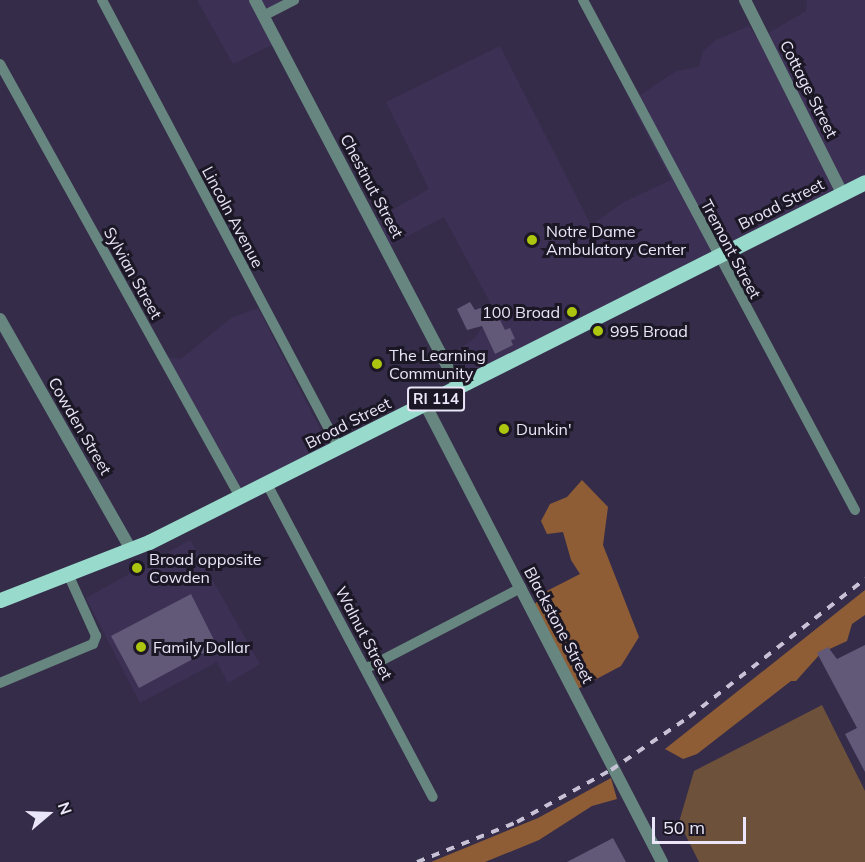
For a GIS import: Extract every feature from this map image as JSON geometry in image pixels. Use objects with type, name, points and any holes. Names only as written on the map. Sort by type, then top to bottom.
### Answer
[{"type":"main road","name":"Broad Street","points":[[0,600],[131,550],[459,388],[865,182]]},
{"type":"street","name":"Lincoln Avenue","points":[[102,0],[339,448]]},
{"type":"street","name":"Chestnut Street","points":[[255,0],[459,388]]},
{"type":"street","points":[[263,16],[294,0]]},
{"type":"street","name":"Tremont Street","points":[[583,0],[855,510]]},
{"type":"street","name":"Cottage Street","points":[[745,0],[843,193]]},
{"type":"street","name":"Sylvian Street","points":[[0,64],[240,497]]},
{"type":"street","name":"Cowden Street","points":[[0,319],[131,550]]},
{"type":"street","name":"Blackstone Street","points":[[425,404],[662,862]]},
{"type":"street","name":"Walnut Street","points":[[267,483],[367,668],[433,797]]},
{"type":"street","points":[[0,683],[93,644],[96,636],[69,574]]},
{"type":"street","points":[[367,668],[521,588]]},
{"type":"shaded area","points":[[197,0],[292,0],[260,20],[272,45],[233,64]]},
{"type":"shaded area","points":[[807,0],[865,0],[865,180],[456,388],[442,360],[475,338],[494,310],[444,217],[383,249],[369,223],[429,189],[386,102],[500,46],[591,225],[624,202],[671,180],[630,102],[676,71],[699,67],[703,51],[716,40],[749,26],[758,39],[806,11]]},
{"type":"shaded area","points":[[258,308],[331,450],[238,497],[157,356],[181,359],[231,318]]},
{"type":"shaded area","points":[[582,480],[608,507],[603,545],[639,637],[621,666],[572,692],[528,610],[539,600],[537,596],[580,574],[571,560],[563,532],[547,534],[541,521],[550,504],[567,497]]},
{"type":"shaded area","points":[[190,540],[260,664],[228,683],[217,662],[140,703],[86,598]]},
{"type":"shaded area","points":[[865,590],[865,615],[852,624],[847,641],[821,653],[796,681],[791,681],[697,754],[683,759],[665,749]]},
{"type":"shaded area","points":[[822,705],[865,791],[865,862],[699,862],[679,822],[694,771]]},
{"type":"shaded area","points":[[611,778],[617,799],[592,806],[539,840],[485,862],[431,862],[538,818]]},
{"type":"building","points":[[470,302],[475,310],[485,306],[492,321],[499,318],[505,330],[510,328],[515,339],[511,340],[513,345],[495,354],[482,326],[467,330],[457,309]]},
{"type":"building","points":[[191,594],[217,646],[139,688],[111,636]]},
{"type":"building","points":[[865,645],[865,772],[845,734],[857,728],[817,653],[828,647],[837,659]]},
{"type":"building","points":[[613,838],[626,862],[567,862]]},
{"type":"railway","points":[[417,862],[517,822],[611,770],[689,717],[865,579]]},
{"type":"place","name":"Notre Dame Ambulatory Center","points":[[532,240]]},
{"type":"place","name":"100 Broad","points":[[572,312]]},
{"type":"place","name":"995 Broad","points":[[598,331]]},
{"type":"place","name":"The Learning Community","points":[[377,364]]},
{"type":"place","name":"Dunkin'","points":[[504,429]]},
{"type":"place","name":"Broad opposite Cowden","points":[[137,568]]},
{"type":"place","name":"Family Dollar","points":[[141,647]]}]
